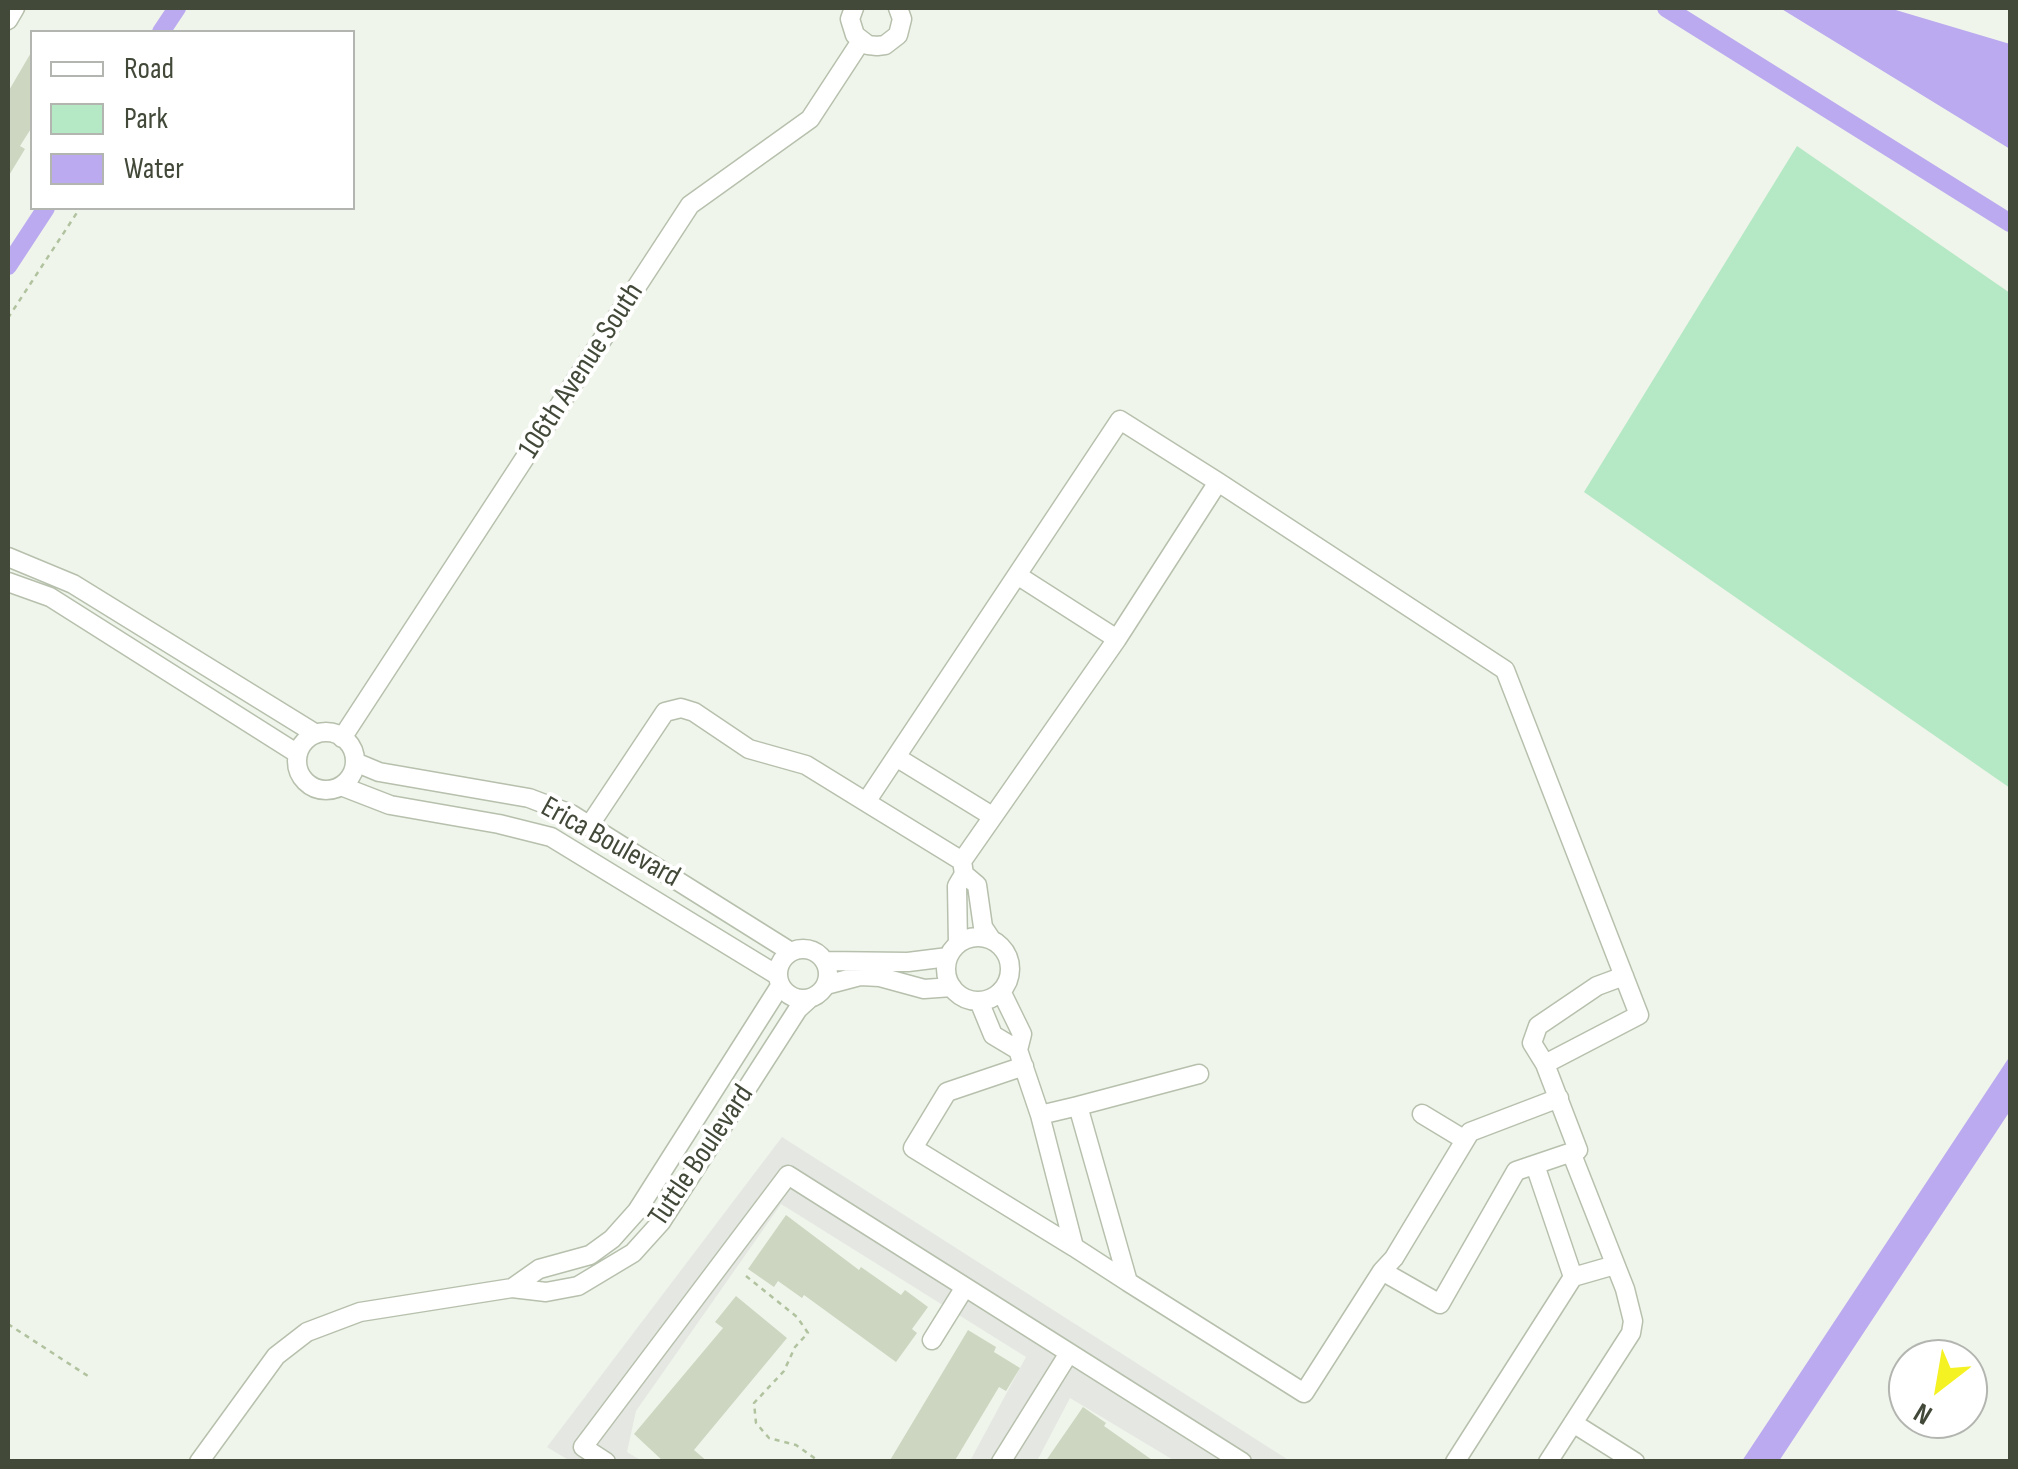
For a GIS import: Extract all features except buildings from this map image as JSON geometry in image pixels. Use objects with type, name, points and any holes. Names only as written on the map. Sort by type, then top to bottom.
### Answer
[{"type":"street","points":[[8,20],[16,8]]},
{"type":"street","points":[[854,8],[851,28],[861,41],[877,46],[892,41],[901,27],[898,8]]},
{"type":"street","name":"106th Avenue South","points":[[342,738],[690,205],[810,119],[861,41]]},
{"type":"street","points":[[866,802],[1120,420],[1506,670],[1640,1016],[1545,1064]]},
{"type":"street","points":[[589,826],[665,712],[681,708],[694,712],[749,749],[806,765],[963,868],[977,885],[983,927],[1007,954],[1010,964],[1010,975],[1001,991],[990,999],[968,1000],[952,987],[946,968],[953,950],[957,886],[963,868],[992,816],[1117,640],[1218,482]]},
{"type":"street","points":[[8,557],[72,584],[316,734]]},
{"type":"street","points":[[1017,575],[1117,640]]},
{"type":"street","points":[[8,582],[50,597],[298,754]]},
{"type":"street","points":[[316,734],[342,738],[353,752],[354,762],[353,771],[341,786],[322,790],[305,781],[298,754],[302,746],[316,734]]},
{"type":"street","points":[[896,756],[992,816]]},
{"type":"street","name":"Erica Boulevard","points":[[354,762],[379,772],[529,798],[570,814],[791,952]]},
{"type":"street","name":"Erica Boulevard","points":[[341,786],[390,805],[551,837],[778,981]]},
{"type":"street","points":[[824,961],[908,962],[953,950],[970,937],[991,939]]},
{"type":"street","points":[[826,985],[824,961],[808,949],[791,952],[780,962],[778,981],[792,998],[809,999],[826,985],[860,976],[880,977],[924,990],[952,987]]},
{"type":"street","points":[[1382,1270],[1440,1304],[1516,1171],[1578,1150],[1545,1064],[1532,1043],[1538,1026],[1598,986],[1624,976]]},
{"type":"street","name":"Tuttle Boulevard","points":[[512,1288],[539,1269],[590,1255],[612,1239],[637,1211],[778,981]]},
{"type":"street","points":[[1001,991],[1022,1034],[1021,1058],[1074,1247]]},
{"type":"street","name":"Tuttle Boulevard","points":[[198,1462],[276,1356],[307,1332],[360,1312],[512,1288],[546,1292],[578,1286],[633,1253],[661,1222],[798,1009],[809,999]]},
{"type":"street","points":[[980,1001],[993,1035],[1021,1058]]},
{"type":"street","points":[[1021,1058],[947,1092],[913,1148],[1304,1393],[1382,1270],[1394,1258],[1470,1132],[1559,1098]]},
{"type":"street","points":[[1040,1115],[1199,1074]]},
{"type":"street","points":[[1078,1106],[1128,1282]]},
{"type":"street","points":[[1422,1114],[1465,1140]]},
{"type":"street","points":[[1548,1462],[1631,1333],[1633,1322],[1571,1152]]},
{"type":"street","points":[[1534,1165],[1573,1277]]},
{"type":"street","points":[[606,1462],[583,1447],[788,1175],[1242,1462]]},
{"type":"street","points":[[1455,1462],[1573,1277],[1615,1266]]},
{"type":"street","points":[[932,1340],[965,1287]]},
{"type":"street","points":[[1001,1462],[1069,1352]]},
{"type":"street","points":[[1573,1423],[1635,1462]]},
{"type":"path","points":[[8,318],[79,210]]},
{"type":"path","points":[[746,1276],[798,1317],[808,1332],[795,1347],[784,1371],[754,1403],[756,1423],[769,1438],[796,1445],[820,1462]]},
{"type":"path","points":[[8,1324],[91,1378]]},
{"type":"green space","points":[[1797,146],[2010,293],[2010,788],[1584,492]]},
{"type":"shaded area","points":[[782,1137],[1290,1461],[1175,1461],[1070,1398],[1037,1461],[970,1461],[1026,1357],[781,1204],[636,1411],[627,1452],[642,1461],[570,1461],[547,1447]]},
{"type":"water","points":[[1780,8],[1889,8],[2010,44],[2010,149]]},
{"type":"water","points":[[2010,1056],[2010,1111],[1779,1461],[1742,1461]]},
{"type":"waterway","points":[[162,30],[177,8]]},
{"type":"waterway","points":[[1666,8],[2010,223]]},
{"type":"waterway","points":[[8,266],[45,210]]}]
